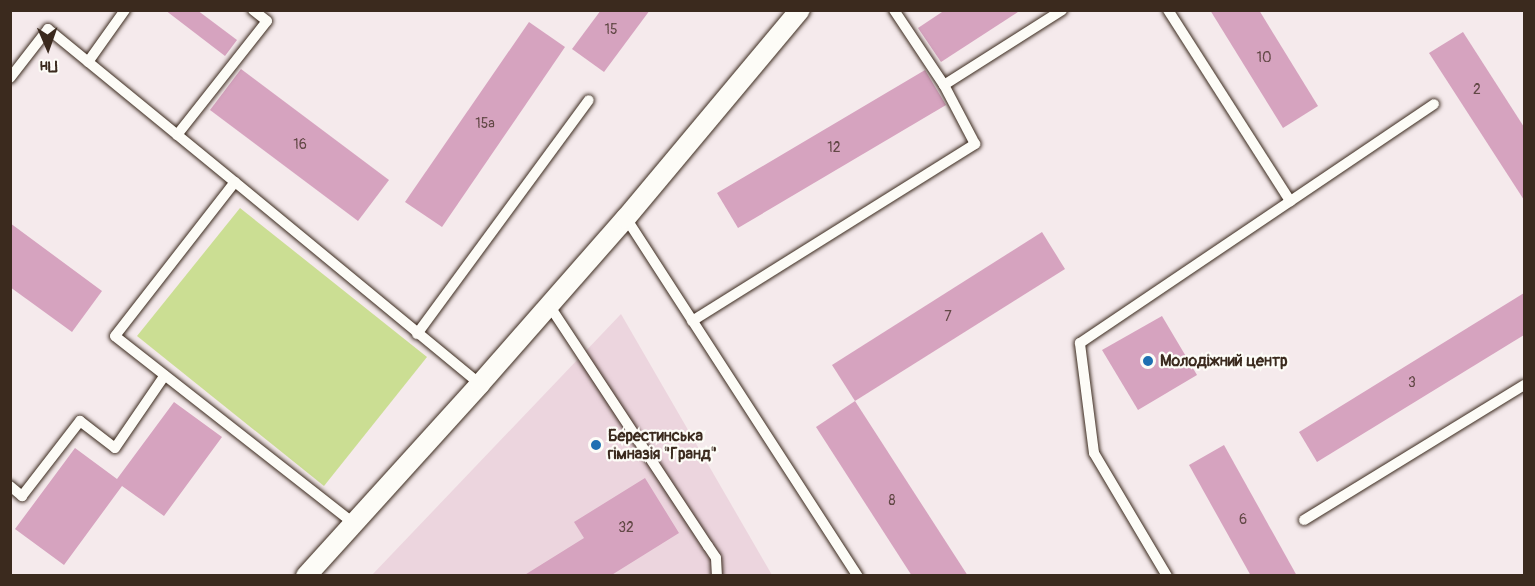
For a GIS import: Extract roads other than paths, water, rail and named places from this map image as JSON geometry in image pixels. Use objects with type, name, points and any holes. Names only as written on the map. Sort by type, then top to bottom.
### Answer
[{"type":"street","points":[[316,572],[352,522],[480,384],[626,218],[800,10]]},
{"type":"lane","points":[[88,62],[125,10]]},
{"type":"lane","points":[[177,135],[267,21],[253,10]]},
{"type":"lane","points":[[692,321],[975,144],[944,85],[894,10]]},
{"type":"lane","points":[[944,85],[1062,10]]},
{"type":"lane","points":[[1168,10],[1290,201]]},
{"type":"lane","points":[[10,78],[48,29],[480,384]]},
{"type":"lane","points":[[417,334],[589,100]]},
{"type":"lane","points":[[1167,576],[1094,453],[1080,343],[1434,104]]},
{"type":"lane","points":[[235,182],[116,336],[321,501],[352,522]]},
{"type":"lane","points":[[626,218],[858,576]]},
{"type":"lane","points":[[549,305],[716,558],[717,576]]},
{"type":"lane","points":[[10,486],[22,496],[80,421],[115,448],[165,375]]},
{"type":"lane","points":[[1304,520],[1524,386]]},
{"type":"place","name":"Молодіжний центр","points":[[1148,361]]},
{"type":"place","name":"Берестинська гімназія \"Гранд\"","points":[[596,445]]}]
